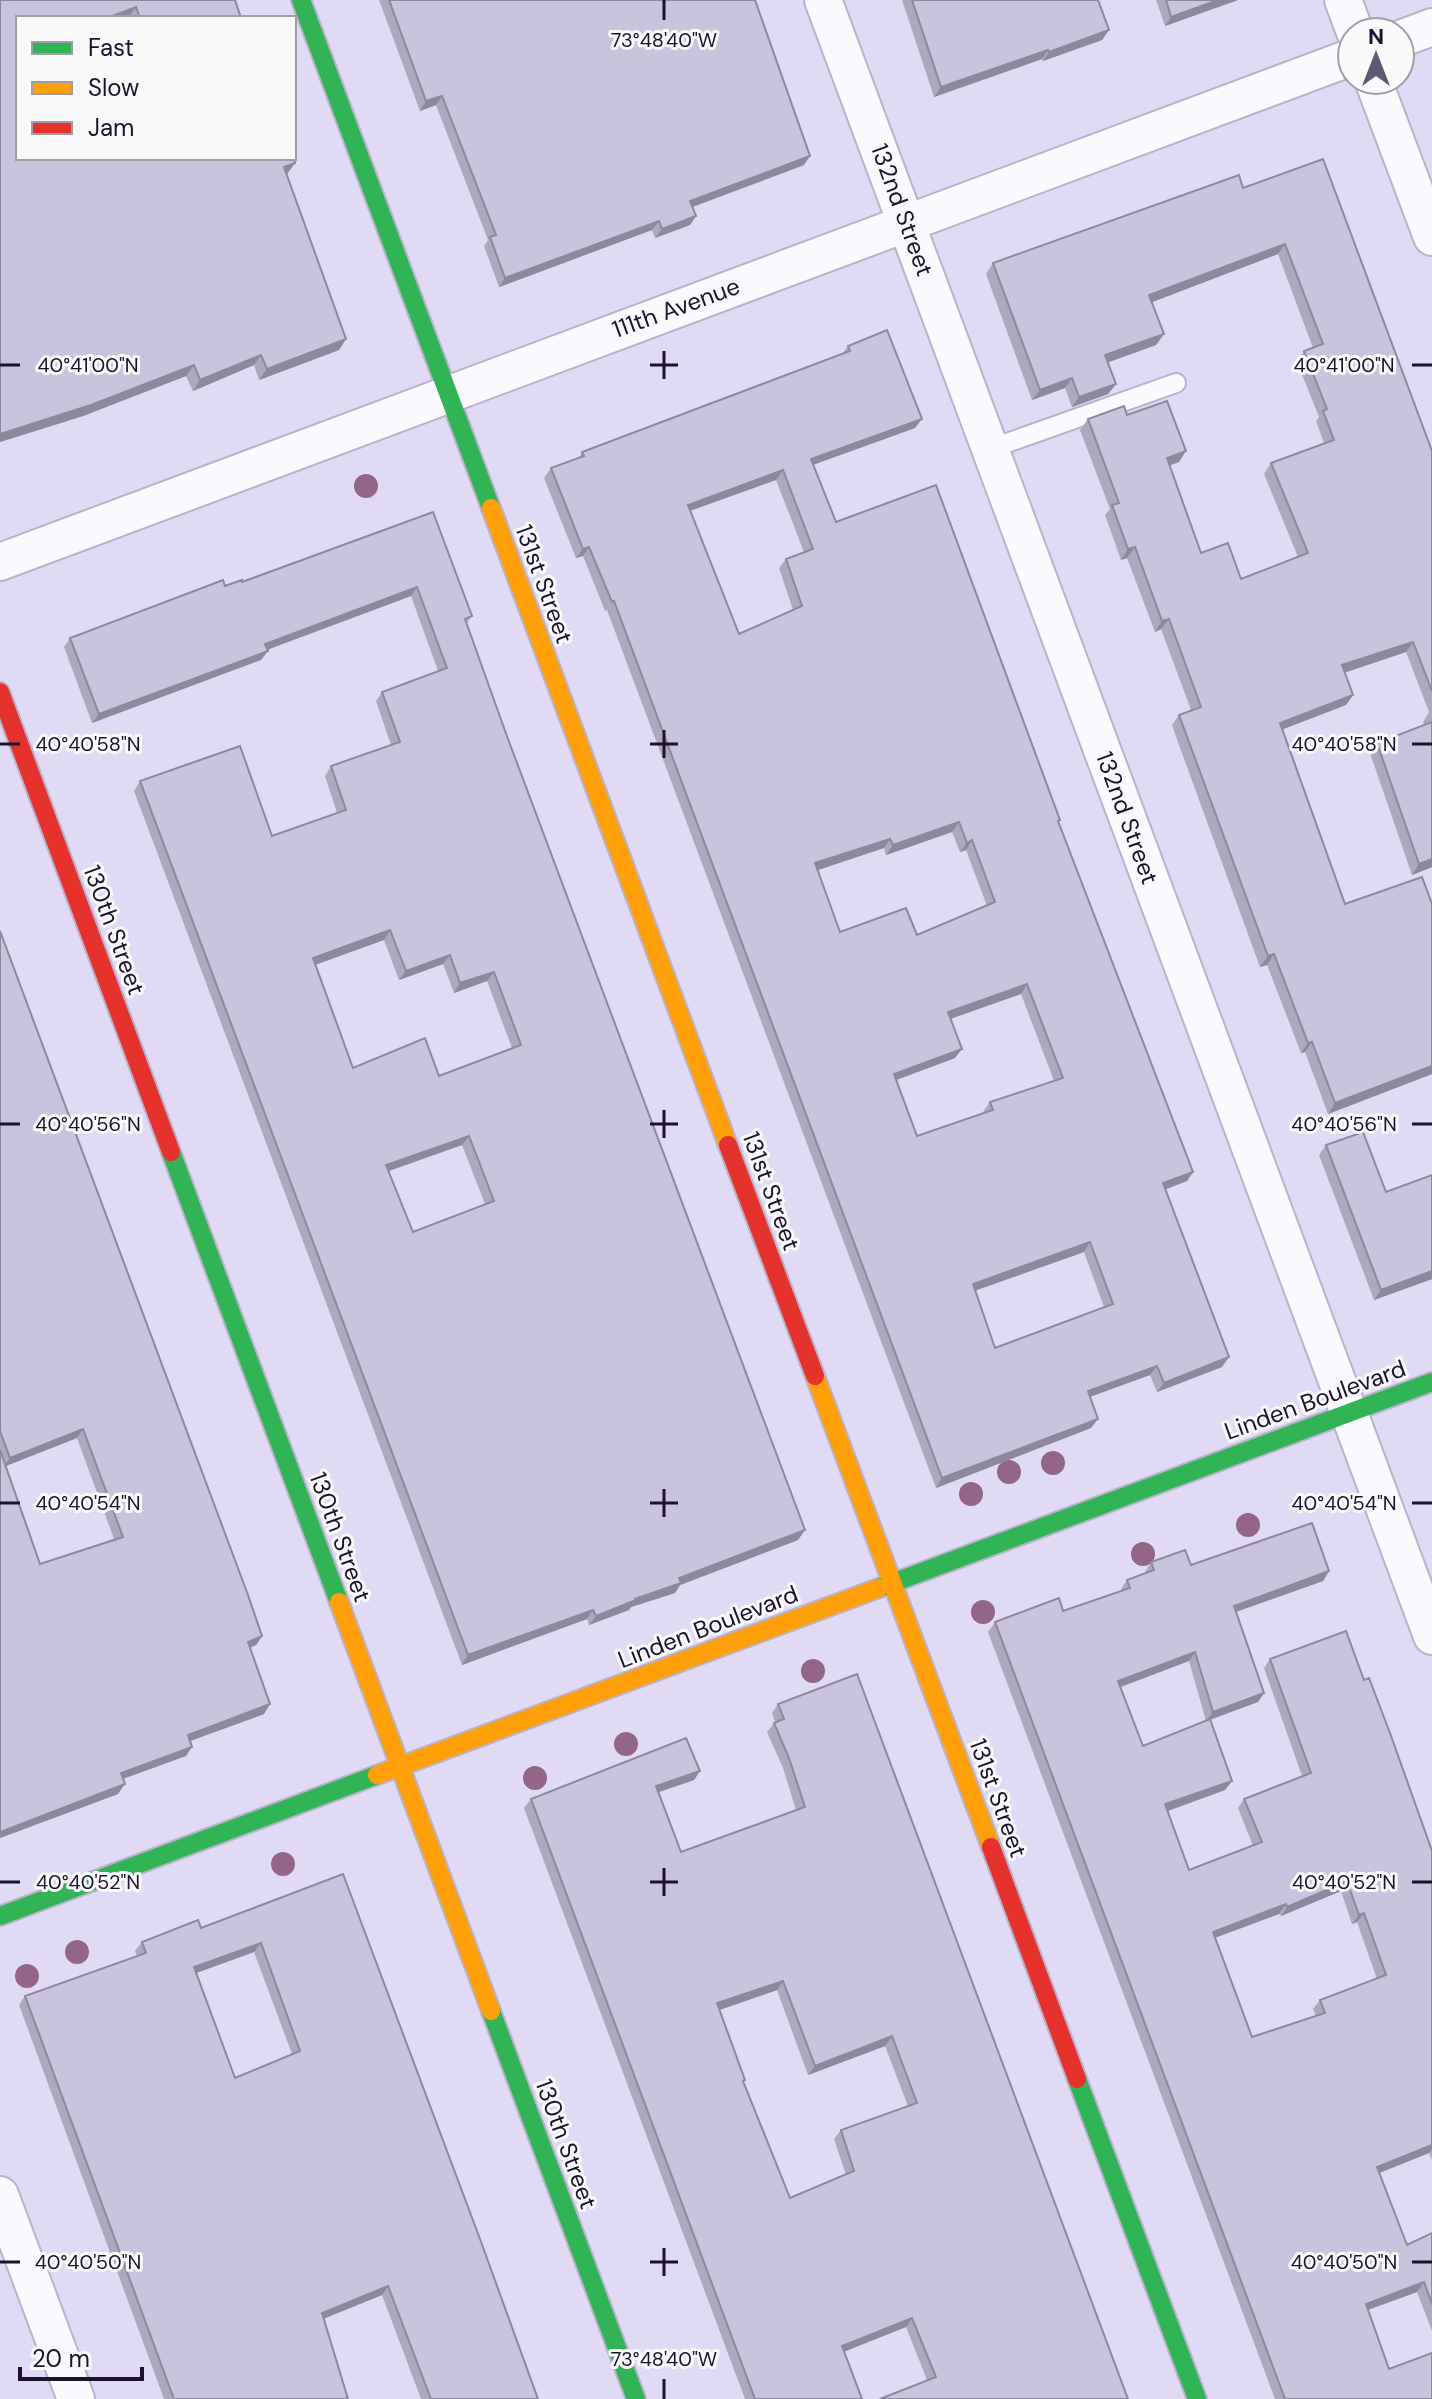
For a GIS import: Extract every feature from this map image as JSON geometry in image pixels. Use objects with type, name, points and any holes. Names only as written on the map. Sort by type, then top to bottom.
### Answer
[{"type":"street","name":"131st Street","points":[[301,0],[1197,2399]]},
{"type":"street","name":"132nd Street","points":[[823,0],[1432,1636]]},
{"type":"street","name":"111th Avenue","points":[[0,562],[1336,63]]},
{"type":"street","points":[[1379,96],[1432,237]]},
{"type":"street","name":"130th Street","points":[[0,692],[636,2399]]},
{"type":"street","name":"Linden Boulevard","points":[[0,1916],[1432,1382]]},
{"type":"street","points":[[0,2195],[76,2399]]},
{"type":"lane","points":[[990,449],[1176,383]]},
{"type":"building","points":[[0,0],[235,0],[240,16],[139,16],[136,7],[112,16],[16,16],[16,160],[294,160],[295,163],[284,167],[346,339],[267,369],[261,355],[200,380],[194,365],[91,405],[0,434]]},
{"type":"building","points":[[389,0],[755,0],[810,156],[690,201],[696,216],[662,229],[659,221],[505,278],[490,237],[496,235],[442,96],[426,101]]},
{"type":"building","points":[[912,0],[1098,0],[1109,30],[941,87]]},
{"type":"building","points":[[1166,0],[1218,0],[1171,17]]},
{"type":"building","points":[[1323,159],[1432,451],[1432,691],[1413,642],[1342,665],[1353,695],[1280,723],[1345,904],[1422,877],[1432,904],[1432,1066],[1335,1103],[1274,954],[1268,956],[1179,715],[1201,707],[1169,619],[1162,621],[1135,547],[1128,549],[1112,505],[1119,503],[1088,419],[1124,406],[1127,415],[1167,401],[1186,451],[1167,458],[1201,553],[1228,543],[1241,579],[1308,553],[1271,463],[1334,440],[1323,411],[1327,409],[1304,351],[1323,344],[1285,244],[1149,295],[1164,334],[1105,355],[1116,384],[1079,397],[1072,378],[1040,390],[993,263],[1239,175],[1243,188]]},
{"type":"building","points":[[887,330],[922,419],[811,459],[836,522],[936,485],[1058,821],[1193,1172],[1163,1183],[1229,1357],[1164,1383],[1157,1366],[1088,1391],[1098,1419],[942,1478],[614,601],[589,547],[583,549],[551,468],[584,456],[582,452],[850,351],[848,346]],"holes":[[[783,470],[813,549],[786,559],[802,606],[739,634],[688,505]],[[959,822],[967,843],[972,840],[995,902],[917,935],[906,908],[840,932],[815,863],[890,839],[893,845]],[[1027,984],[1063,1078],[990,1102],[993,1110],[917,1136],[894,1074],[962,1049],[948,1012]],[[1090,1242],[1113,1304],[995,1348],[973,1284]]]},
{"type":"building","points":[[433,512],[472,616],[465,619],[508,739],[805,1530],[679,1578],[681,1583],[596,1616],[593,1610],[468,1655],[140,781],[240,746],[272,836],[346,810],[331,766],[400,742],[382,692],[447,668],[417,587],[265,644],[268,651],[99,714],[70,638],[223,580],[225,586]],"holes":[[[390,930],[406,971],[450,955],[460,983],[494,972],[521,1045],[439,1076],[425,1038],[353,1068],[313,958]],[[469,1136],[494,1201],[413,1232],[386,1165]]]},
{"type":"building","points":[[1432,722],[1432,859],[1419,864],[1377,743]]},
{"type":"building","points":[[0,931],[248,1595],[262,1636],[248,1642],[270,1704],[188,1735],[192,1747],[121,1773],[125,1784],[0,1832],[0,1450],[40,1564],[123,1537],[83,1429],[10,1458],[0,1431]]},
{"type":"building","points":[[1363,1132],[1386,1192],[1432,1175],[1432,1271],[1381,1290],[1326,1145]]},
{"type":"building","points":[[1312,1523],[1329,1571],[1234,1606],[1264,1693],[1213,1712],[1195,1652],[1118,1681],[1143,1746],[1210,1719],[1232,1781],[1165,1804],[1189,1870],[1262,1842],[1244,1799],[1311,1773],[1270,1659],[1346,1631],[1364,1680],[1369,1678],[1432,1851],[1432,2145],[1377,2167],[1407,2245],[1432,2233],[1432,2304],[1424,2282],[1366,2304],[1389,2369],[1432,2353],[1432,2399],[1285,2399],[995,1622],[1059,1598],[1063,1611],[1130,1588],[1127,1580],[1154,1570],[1151,1562],[1185,1550],[1191,1565]],"holes":[[[1347,1881],[1359,1915],[1364,1913],[1386,1975],[1320,2000],[1325,2013],[1252,2037],[1213,1932],[1286,1904],[1287,1907]]]},
{"type":"building","points":[[857,1674],[1128,2399],[880,2399],[936,2377],[912,2318],[842,2346],[862,2399],[755,2399],[531,1799],[686,1738],[700,1771],[656,1786],[681,1852],[805,1807],[774,1723],[784,1719],[778,1704]],"holes":[[[783,1981],[815,2066],[892,2036],[917,2103],[841,2130],[854,2171],[790,2198],[743,2081],[717,2003]]]},
{"type":"building","points":[[343,1874],[538,2399],[431,2399],[388,2286],[322,2313],[348,2399],[174,2399],[25,1996],[146,1953],[142,1942],[198,1920],[201,1928]],"holes":[[[261,1943],[300,2051],[235,2078],[194,1967]]]},
{"type":"traffic: fast","points":[[301,0],[491,508]]},
{"type":"traffic: fast","points":[[171,1152],[339,1602]]},
{"type":"traffic: fast","points":[[879,1588],[1432,1382]]},
{"type":"traffic: fast","points":[[0,1916],[377,1775]]},
{"type":"traffic: fast","points":[[491,2011],[636,2399]]},
{"type":"traffic: fast","points":[[1077,2079],[1197,2399]]},
{"type":"traffic: slow","points":[[491,508],[728,1145]]},
{"type":"traffic: slow","points":[[815,1376],[991,1847]]},
{"type":"traffic: slow","points":[[377,1775],[879,1588]]},
{"type":"traffic: slow","points":[[339,1602],[491,2011]]},
{"type":"traffic: jam","points":[[0,692],[171,1152]]},
{"type":"traffic: jam","points":[[728,1145],[815,1376]]},
{"type":"traffic: jam","points":[[991,1847],[1077,2079]]}]
